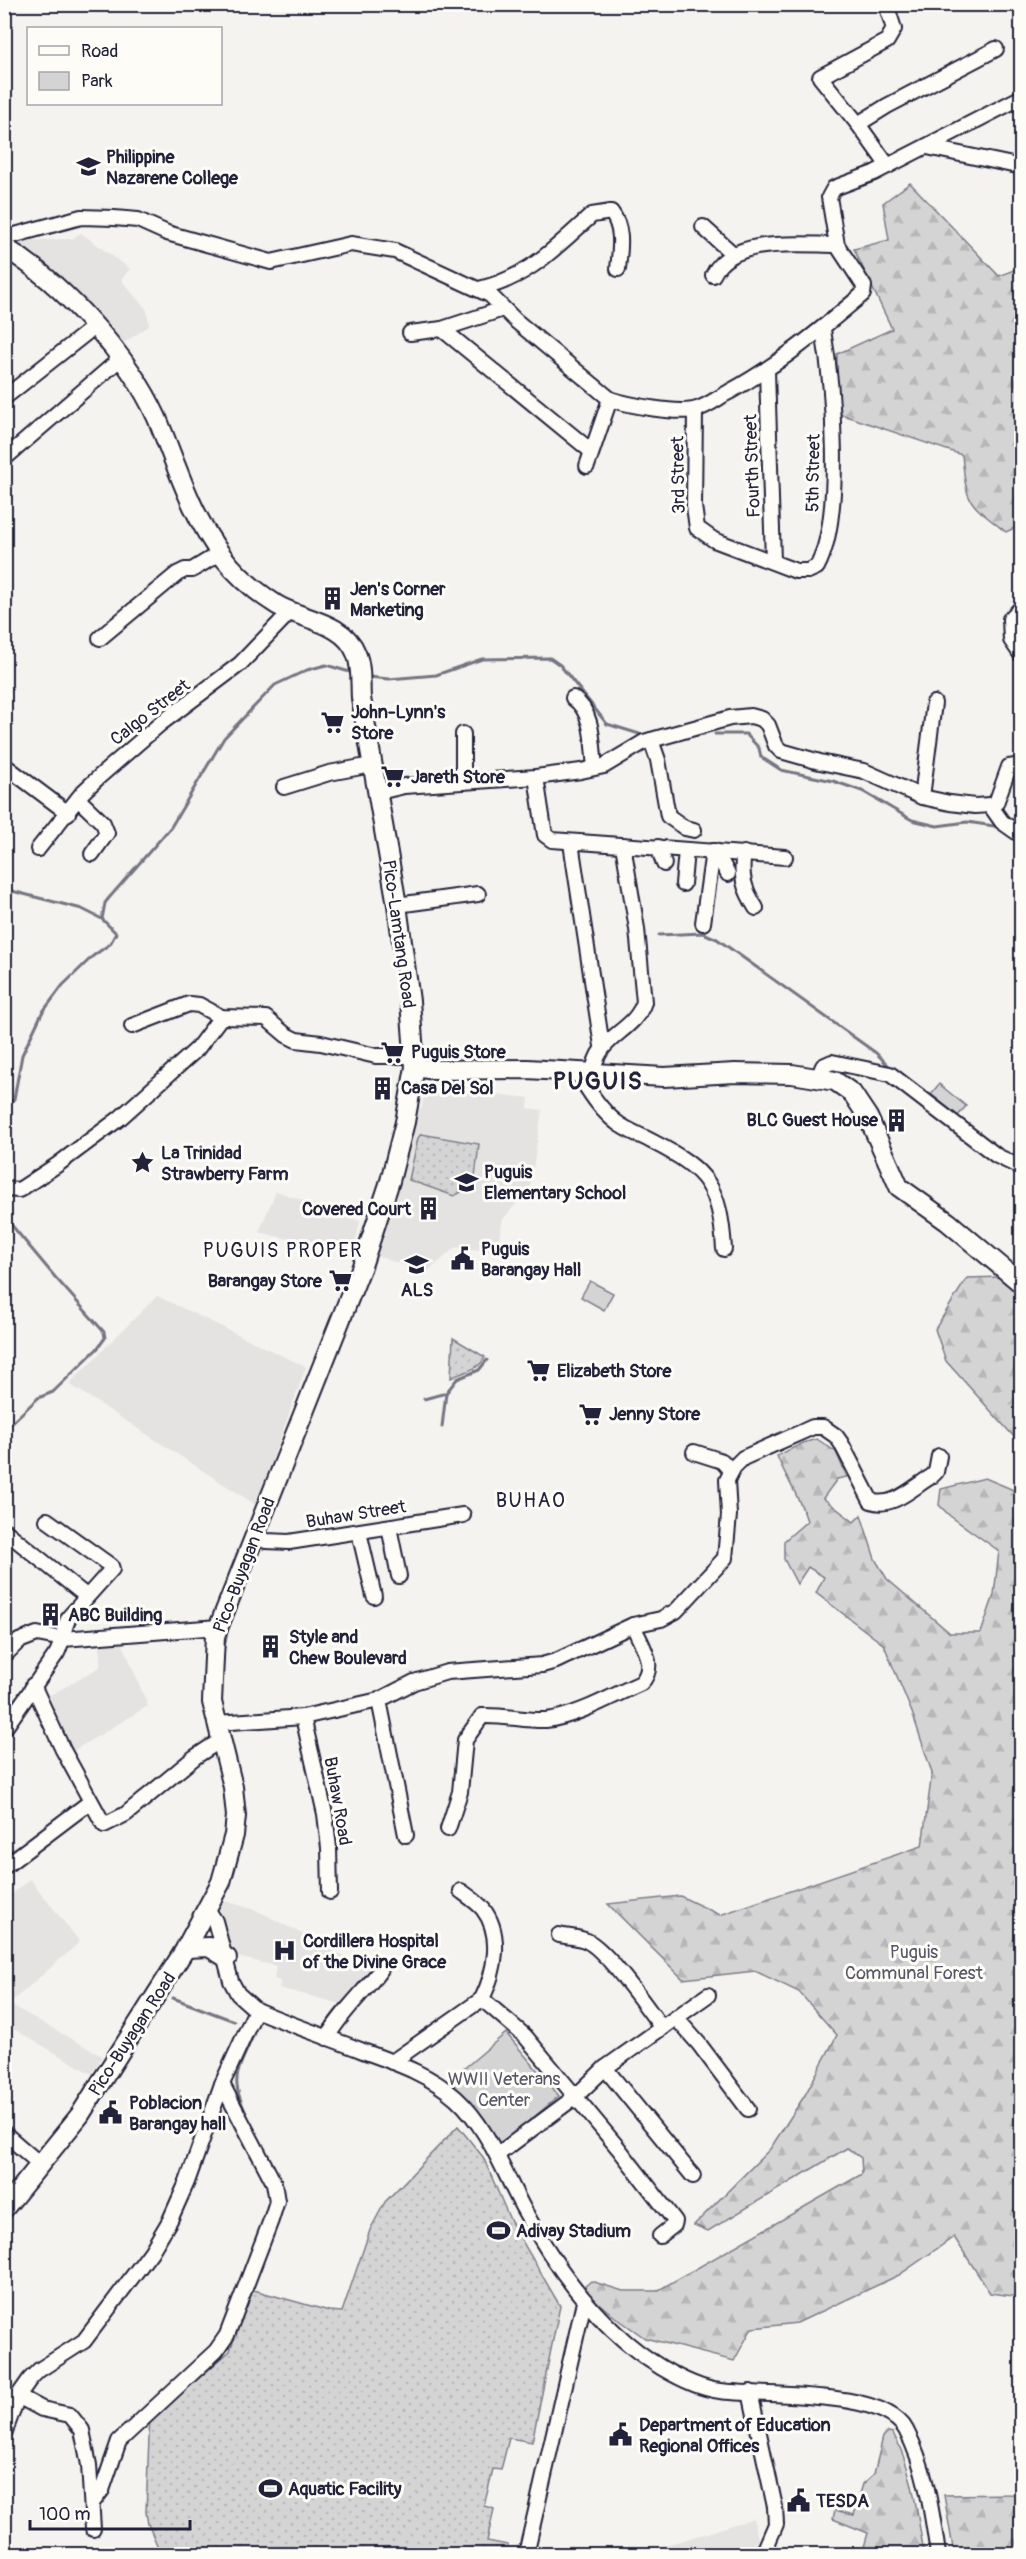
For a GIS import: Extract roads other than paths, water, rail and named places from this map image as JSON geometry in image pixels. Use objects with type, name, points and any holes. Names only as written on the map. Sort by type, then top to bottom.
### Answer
[{"type":"main road","name":"Pico-Lamtang Road","points":[[4,247],[48,278],[70,298],[120,359],[155,415],[188,500],[232,570],[277,604],[329,626],[356,651],[372,765],[379,792],[385,843],[397,906],[415,1061]]},
{"type":"main road","points":[[415,1061],[435,1070],[584,1072],[664,1077],[753,1073],[792,1074],[835,1081],[852,1093],[868,1117],[899,1187],[948,1222],[1022,1284]]},
{"type":"main road","name":"Pico-Buyagan Road","points":[[4,2209],[80,2115],[186,1948],[221,1882],[236,1824],[232,1787],[212,1692],[214,1642],[218,1627],[260,1538],[362,1266],[399,1146],[415,1061]]},
{"type":"main road","points":[[186,1948],[209,1947],[227,1958]]},
{"type":"street","points":[[886,4],[894,29],[887,41],[820,77],[888,166]]},
{"type":"street","points":[[858,124],[887,106],[996,50]]},
{"type":"street","points":[[4,238],[81,217],[138,220],[177,237],[271,262],[351,244],[395,250],[490,295],[503,309],[610,399],[662,409],[695,410],[767,371],[823,330],[863,294],[864,286],[837,245],[830,197],[832,190],[927,147],[1022,97]]},
{"type":"street","points":[[927,147],[1022,166]]},
{"type":"street","points":[[479,289],[502,284],[530,269],[592,215],[604,211],[611,212],[617,219],[621,247],[618,269]]},
{"type":"street","points":[[703,227],[733,254]]},
{"type":"street","points":[[713,275],[718,266],[733,254],[759,246],[837,245]]},
{"type":"street","points":[[410,333],[442,329],[503,309]]},
{"type":"street","points":[[4,398],[94,327]]},
{"type":"street","points":[[442,329],[591,451]]},
{"type":"street","name":"5th Street","points":[[773,561],[796,571],[808,571],[817,567],[825,554],[833,495],[833,463],[830,368],[823,330]]},
{"type":"street","points":[[4,459],[120,359]]},
{"type":"street","name":"Fourth Street","points":[[767,371],[773,561]]},
{"type":"street","points":[[587,466],[610,399]]},
{"type":"street","name":"3rd Street","points":[[695,410],[694,506],[697,528],[714,540],[773,561]]},
{"type":"street","points":[[100,638],[177,574],[184,570],[192,570],[220,553]]},
{"type":"street","points":[[1022,607],[1010,619],[1011,640],[1022,656]]},
{"type":"street","name":"Calgo Street","points":[[38,849],[78,799],[100,776],[140,740],[240,664],[291,611]]},
{"type":"street","points":[[573,698],[583,705],[588,717],[595,767]]},
{"type":"street","points":[[922,797],[934,703]]},
{"type":"street","points":[[379,792],[404,786],[536,777],[604,766],[651,740],[730,718],[751,716],[762,719],[768,725],[776,746],[781,751],[864,771],[922,797],[950,803],[990,805],[996,803],[1009,766],[1022,765]]},
{"type":"street","points":[[463,782],[464,734]]},
{"type":"street","points":[[651,740],[658,760],[668,816],[693,830]]},
{"type":"street","points":[[4,765],[68,813]]},
{"type":"street","points":[[284,787],[329,772],[372,765]]},
{"type":"street","points":[[536,777],[546,835],[552,840],[785,857]]},
{"type":"street","points":[[78,799],[102,823],[107,833],[92,854]]},
{"type":"street","points":[[990,805],[995,815],[1019,834]]},
{"type":"street","points":[[571,843],[602,1046]]},
{"type":"street","points":[[623,845],[638,943],[643,1006],[618,1034],[602,1046],[584,1072],[591,1094],[615,1121],[680,1156],[706,1179],[720,1208],[724,1249]]},
{"type":"street","points":[[658,847],[664,864]]},
{"type":"street","points":[[682,884],[686,850]]},
{"type":"street","points":[[714,851],[728,874]]},
{"type":"street","points":[[703,923],[714,851]]},
{"type":"street","points":[[744,853],[742,881],[746,894],[756,908]]},
{"type":"street","points":[[397,906],[478,894]]},
{"type":"street","points":[[132,1026],[189,1004],[199,1005],[221,1017],[265,1017],[286,1035],[296,1040],[321,1043],[376,1056],[415,1061]]},
{"type":"street","points":[[4,1189],[19,1190],[120,1118],[197,1049],[221,1017]]},
{"type":"street","points":[[818,1078],[823,1066],[832,1062],[890,1074],[997,1156],[1022,1168]]},
{"type":"street","points":[[33,1685],[90,1802],[102,1824],[106,1825],[126,1814],[195,1757],[219,1731],[303,1717],[379,1700],[414,1682],[447,1672],[515,1668],[556,1661],[633,1626],[661,1619],[676,1611],[725,1558],[729,1515],[727,1489],[731,1471],[743,1458],[820,1425],[836,1436],[872,1501],[876,1503],[896,1499],[932,1476],[937,1468],[939,1456]]},
{"type":"street","points":[[694,1452],[722,1461],[731,1471]]},
{"type":"street","name":"Buhaw Street","points":[[260,1538],[289,1542],[463,1515]]},
{"type":"street","points":[[4,1729],[63,1639],[64,1626],[69,1617],[110,1572],[111,1566],[47,1520]]},
{"type":"street","points":[[389,1527],[399,1576]]},
{"type":"street","points":[[4,1530],[86,1596]]},
{"type":"street","points":[[359,1532],[374,1596]]},
{"type":"street","points":[[448,1829],[460,1792],[465,1740],[474,1724],[482,1716],[539,1720],[562,1717],[641,1683],[649,1671],[650,1664],[633,1626]]},
{"type":"street","points":[[4,1656],[19,1641],[37,1634],[63,1639],[218,1627]]},
{"type":"street","points":[[379,1700],[406,1835]]},
{"type":"street","name":"Buhaw Road","points":[[303,1717],[326,1814],[330,1892]]},
{"type":"street","points":[[4,1867],[90,1802]]},
{"type":"street","points":[[392,2062],[482,1999],[494,1968],[494,1936],[483,1909],[461,1891]]},
{"type":"street","points":[[208,1910],[215,1921],[235,1987],[256,2010],[410,2069],[439,2085],[458,2100],[486,2136],[541,2238],[561,2271],[584,2302],[632,2345],[662,2368],[718,2391],[750,2392],[865,2404],[889,2413],[905,2428],[919,2462],[933,2518],[938,2554]]},
{"type":"street","points":[[559,1935],[590,1942],[600,1951],[662,2028]]},
{"type":"street","points":[[327,2038],[336,2021],[367,1990],[381,1969]]},
{"type":"street","points":[[497,2155],[574,2097],[605,2068],[708,1995]]},
{"type":"street","points":[[482,1999],[525,2036],[675,2221],[674,2225],[660,2236]]},
{"type":"street","points":[[4,2434],[18,2396],[39,2370],[84,2342],[151,2252],[170,2220],[187,2182],[222,2084],[256,2010]]},
{"type":"street","points":[[676,2018],[699,2044],[748,2109]]},
{"type":"street","points":[[605,2068],[693,2176]]},
{"type":"street","points":[[92,2503],[102,2490],[119,2440],[216,2351],[227,2335],[277,2201],[274,2183],[222,2084]]},
{"type":"street","points":[[4,2133],[41,2165]]},
{"type":"street","points":[[526,2554],[584,2302]]},
{"type":"street","points":[[750,2392],[776,2515],[776,2524],[763,2554]]},
{"type":"street","points":[[18,2396],[42,2409],[70,2415],[82,2430],[92,2503],[93,2529]]},
{"type":"waterway","points":[[368,677],[389,679],[436,675],[482,659],[550,658],[560,665],[607,724],[646,736]]},
{"type":"waterway","points":[[102,919],[105,903],[171,827],[224,738],[275,685],[307,670],[326,665],[353,673]]},
{"type":"waterway","points":[[679,738],[704,734]]},
{"type":"waterway","points":[[715,734],[746,734],[759,748],[761,757],[781,770],[833,781],[862,791],[912,820],[937,826],[967,822],[994,826]]},
{"type":"waterway","points":[[4,889],[82,909],[102,919],[116,933],[110,944],[93,956],[63,985],[42,1013],[22,1055],[14,1099],[4,1109]]},
{"type":"waterway","points":[[659,935],[703,933],[717,939],[876,1053],[892,1069]]},
{"type":"waterway","points":[[4,1216],[104,1332],[105,1338],[97,1349],[53,1392],[38,1398],[4,1430]]},
{"type":"waterway","points":[[424,1399],[446,1393],[457,1379],[479,1370],[487,1360]]},
{"type":"waterway","points":[[442,1427],[446,1393]]},
{"type":"waterway","points":[[223,1653],[228,1627]]},
{"type":"waterway","points":[[173,1998],[234,2021]]},
{"type":"waterway","points":[[250,2123],[239,2096],[237,2079],[238,2071],[253,2036]]},
{"type":"place","name":"Philippine Nazarene College","points":[[88,167]]},
{"type":"place","name":"Jen's Corner Marketing","points":[[332,599]]},
{"type":"place","name":"John-Lynn's Store","points":[[333,722]]},
{"type":"place","name":"Jareth Store","points":[[393,777]]},
{"type":"place","name":"Puguis Store","points":[[393,1052]]},
{"type":"place","name":"Casa Del Sol","points":[[383,1088]]},
{"type":"place","name":"BLC Guest House","points":[[896,1120]]},
{"type":"place","name":"La Trinidad Strawberry Farm","points":[[143,1163]]},
{"type":"place","name":"Puguis Elementary School","points":[[466,1182]]},
{"type":"place","name":"Covered Court","points":[[429,1209]]},
{"type":"place","name":"Puguis Barangay Hall","points":[[463,1259]]},
{"type":"place","name":"ALS","points":[[417,1264]]},
{"type":"place","name":"Barangay Store","points":[[340,1281]]},
{"type":"place","name":"Elizabeth Store","points":[[539,1371]]},
{"type":"place","name":"Jenny Store","points":[[591,1414]]},
{"type":"place","name":"ABC Building","points":[[50,1615]]},
{"type":"place","name":"Style and Chew Boulevard","points":[[271,1647]]},
{"type":"place","name":"Cordillera Hospital of the Divine Grace","points":[[285,1951]]},
{"type":"place","name":"Poblacion Barangay hall","points":[[111,2113]]},
{"type":"place","name":"Adivay Stadium","points":[[498,2231]]},
{"type":"place","name":"Department of Education Regional Offices","points":[[621,2435]]},
{"type":"place","name":"Aquatic Facility","points":[[270,2489]]},
{"type":"place","name":"TESDA","points":[[798,2501]]},
{"type":"district","name":"PUGUIS","points":[[598,1081]]},
{"type":"district","name":"PUGUIS PROPER","points":[[283,1250]]},
{"type":"district","name":"BUHAO","points":[[531,1500]]},
{"type":"park label","name":"Puguis Communal Forest","points":[[914,1962]]},
{"type":"park label","name":"WWII Veterans Center","points":[[504,2089]]}]
